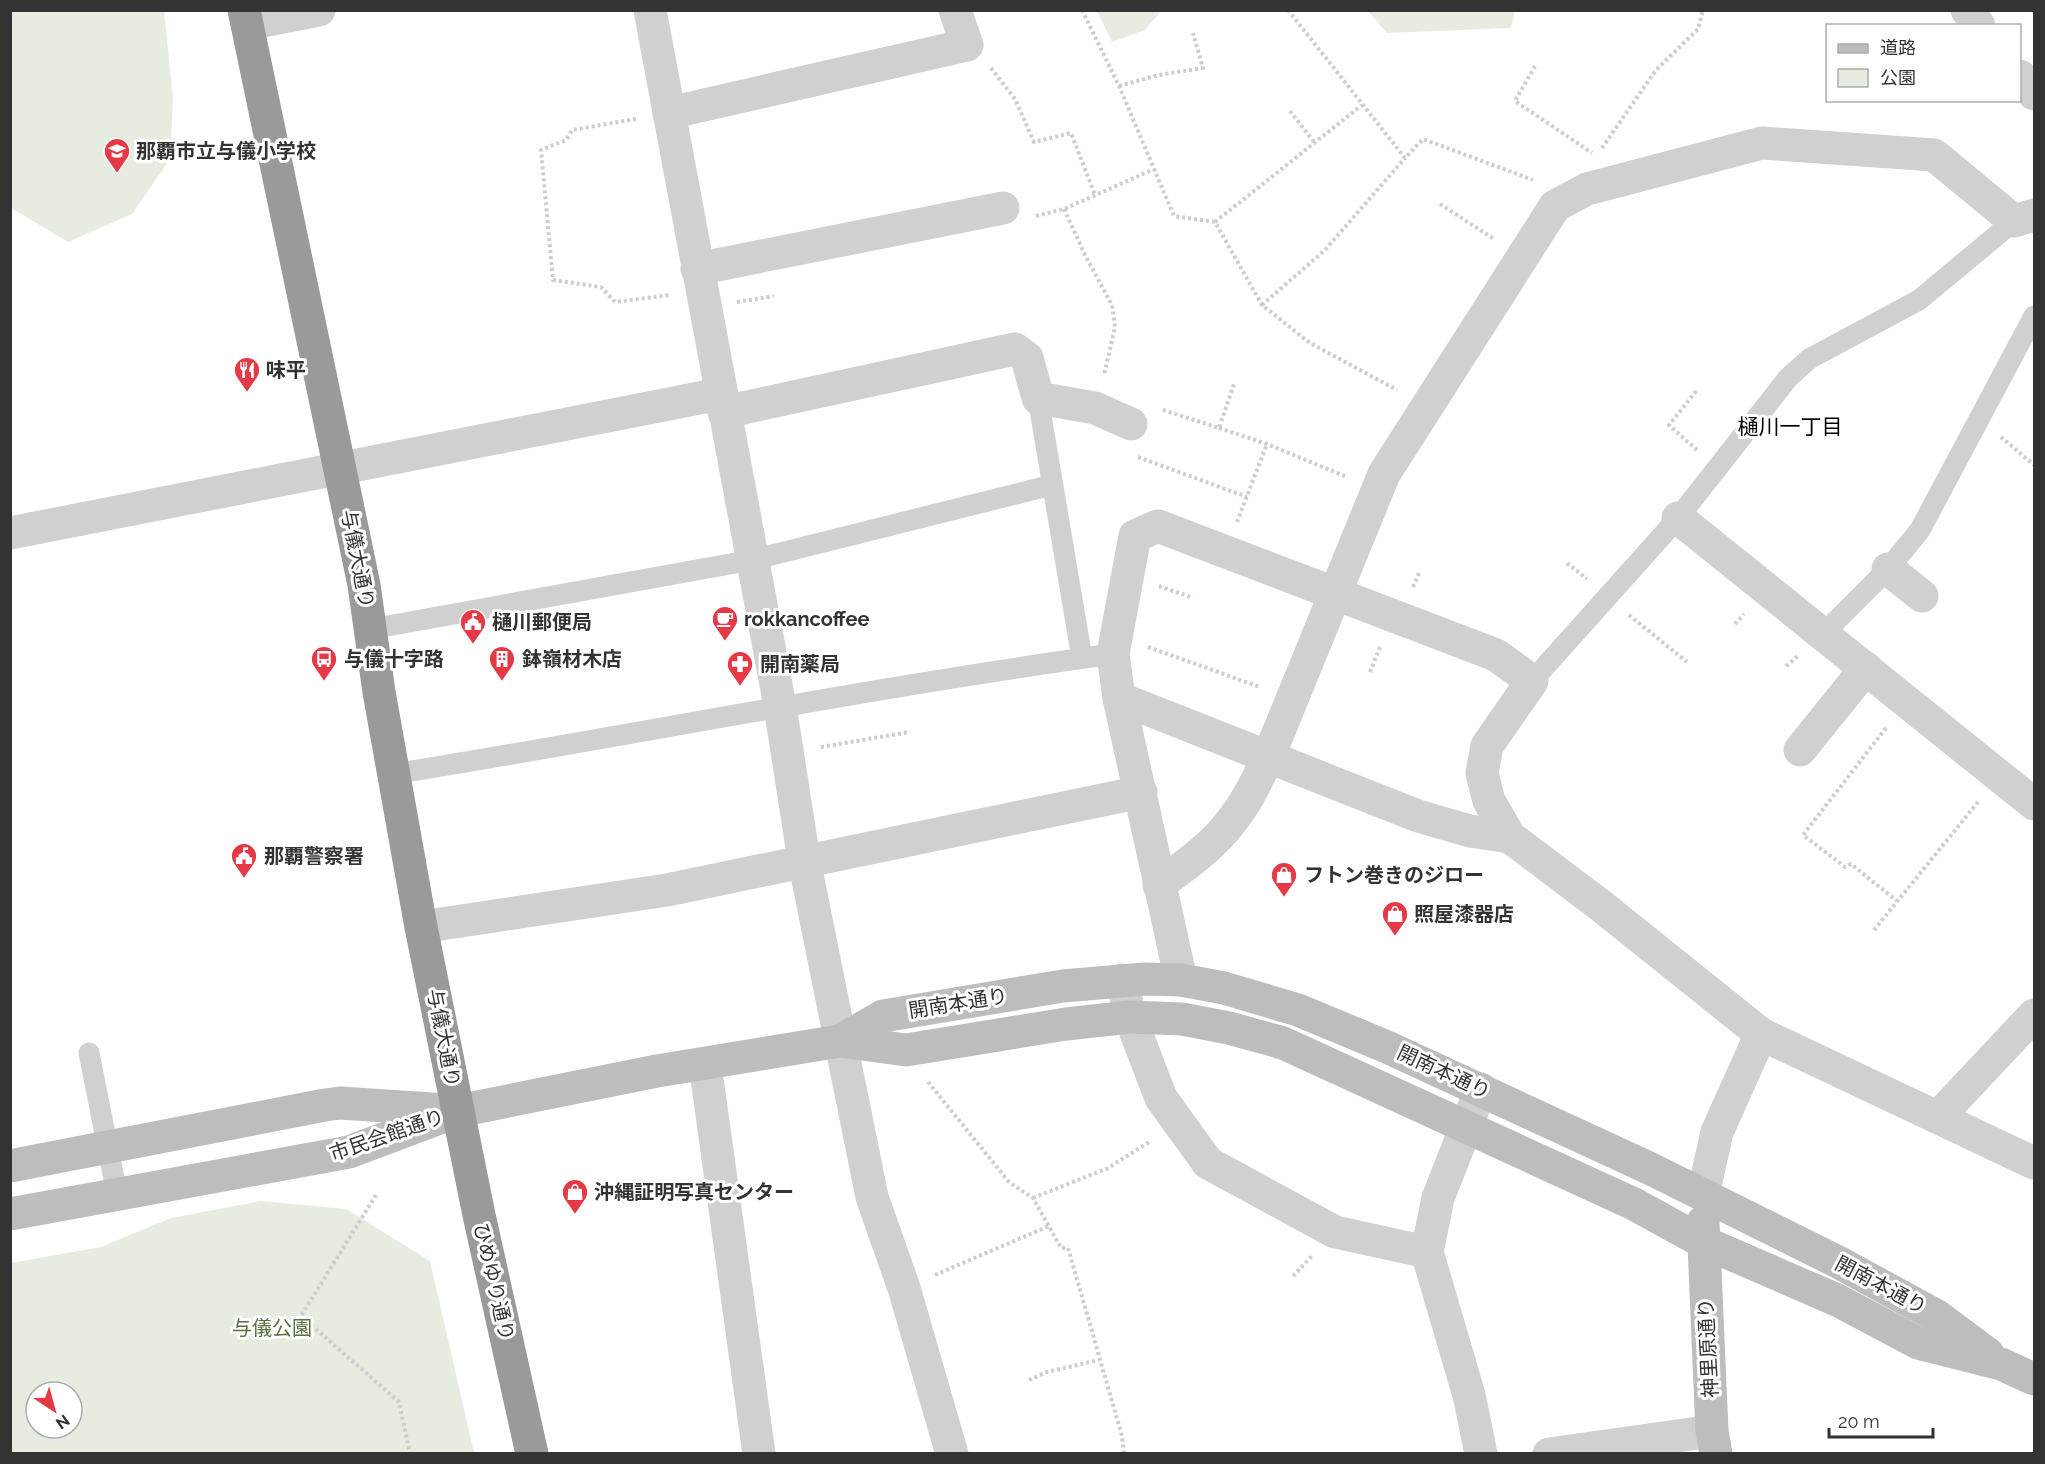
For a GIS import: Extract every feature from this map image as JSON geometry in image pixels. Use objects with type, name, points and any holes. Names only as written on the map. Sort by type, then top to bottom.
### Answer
[{"type":"highway","name":"与儀大通り","points":[[246,17],[340,467],[371,629],[422,927],[458,1111]]},
{"type":"highway","name":"ひめゆり通り","points":[[458,1111],[532,1454]]},
{"type":"main road","name":"開南本通り","points":[[840,1041],[883,1016],[1063,986],[1122,980],[1181,980],[1224,988],[1298,1010],[1481,1089],[1703,1195],[1838,1262],[1937,1316],[2001,1364],[2034,1380]]},
{"type":"main road","name":"開南本通り","points":[[458,1111],[629,1076],[840,1041],[906,1050],[1066,1024],[1130,1017],[1182,1019],[1229,1028],[1283,1043],[1634,1204],[1703,1242],[1837,1300],[1918,1343],[2001,1364]]},
{"type":"main road","name":"市民会館通り","points":[[10,1166],[340,1103],[458,1111]]},
{"type":"main road","name":"市民会館通り","points":[[10,1214],[349,1152],[458,1111]]},
{"type":"main road","name":"神里原通り","points":[[1703,1195],[1703,1242],[1714,1442]]},
{"type":"street","points":[[246,17],[319,10]]},
{"type":"street","points":[[650,10],[780,706],[804,860],[872,1197],[904,1288],[952,1454]]},
{"type":"street","points":[[669,113],[967,45],[955,10]]},
{"type":"street","points":[[1967,10],[1978,24]]},
{"type":"street","points":[[2021,78],[2034,94]]},
{"type":"street","points":[[1159,885],[1204,850],[1231,823],[1268,758],[1333,593],[1384,474],[1555,206],[1587,189],[1762,143],[1934,155],[2024,218]]},
{"type":"street","points":[[699,280],[1003,208]]},
{"type":"street","points":[[10,533],[340,467],[722,403],[1015,349],[1027,358],[1038,398],[1095,408],[1131,424]]},
{"type":"street","points":[[1678,518],[2034,804]]},
{"type":"street","points":[[1181,980],[1141,792],[1119,698],[1104,649],[1135,536],[1158,526],[1496,655],[1532,681],[1487,746],[1482,773],[1489,801],[1509,837],[1600,905],[1761,1034],[2034,1163]]},
{"type":"street","points":[[1887,569],[1922,596]]},
{"type":"street","points":[[1800,750],[1866,668]]},
{"type":"street","points":[[1119,698],[1418,816],[1470,831],[1509,837]]},
{"type":"street","points":[[422,927],[667,890],[1141,792]]},
{"type":"street","points":[[1122,980],[1130,1017],[1161,1098],[1208,1163],[1335,1232],[1427,1252]]},
{"type":"street","points":[[1938,1117],[2034,1015]]},
{"type":"street","points":[[1703,1195],[1717,1132],[1761,1034]]},
{"type":"street","points":[[705,1064],[759,1454]]},
{"type":"street","points":[[1481,1089],[1438,1198],[1427,1252],[1469,1395],[1481,1454]]},
{"type":"street","points":[[1549,1454],[1714,1442]]},
{"type":"lane","points":[[1532,681],[1678,518],[1788,378],[1809,359],[1919,300],[2024,218]]},
{"type":"lane","points":[[1823,634],[1887,569],[1920,530],[2034,316]]},
{"type":"lane","points":[[394,774],[633,735],[780,706],[1104,649],[1052,485],[1038,398]]},
{"type":"lane","points":[[371,629],[752,560],[1052,485]]},
{"type":"lane","points":[[89,1053],[117,1194]]},
{"type":"path","points":[[1082,10],[1119,86],[1152,170],[1174,216],[1215,222],[1362,105]]},
{"type":"path","points":[[1288,10],[1405,158]]},
{"type":"path","points":[[1535,66],[1515,100],[1597,156],[1656,70],[1698,28],[1703,10]]},
{"type":"path","points":[[1119,86],[1159,75],[1203,68],[1193,33]]},
{"type":"path","points":[[967,45],[979,53],[1015,99],[1034,142],[1071,133],[1095,195]]},
{"type":"path","points":[[1290,111],[1314,142]]},
{"type":"path","points":[[669,113],[572,130],[566,140],[541,150],[553,280],[601,286],[615,302],[699,280]]},
{"type":"path","points":[[1262,305],[1325,250],[1423,139],[1553,188],[1565,201]]},
{"type":"path","points":[[1003,208],[1010,224],[1064,209],[1152,170]]},
{"type":"path","points":[[1440,204],[1522,258]]},
{"type":"path","points":[[1064,209],[1084,255],[1112,305],[1116,327],[1095,408]]},
{"type":"path","points":[[1215,222],[1262,305],[1310,344],[1377,377],[1426,408]]},
{"type":"path","points":[[1219,428],[1234,384]]},
{"type":"path","points":[[1697,390],[1669,425],[1718,468]]},
{"type":"path","points":[[1247,497],[1139,458],[1131,424],[1155,408],[1267,444],[1377,490]]},
{"type":"path","points":[[1979,421],[2034,465]]},
{"type":"path","points":[[1226,552],[1267,444]]},
{"type":"path","points":[[1104,649],[1291,699]]},
{"type":"path","points":[[1897,901],[1851,864],[1845,867],[1803,835],[1907,701]]},
{"type":"path","points":[[788,752],[910,732]]},
{"type":"path","points":[[1874,930],[1999,776]]},
{"type":"path","points":[[928,1081],[1009,1182],[1033,1198],[1061,1248],[1068,1248],[1122,1436],[1124,1454]]},
{"type":"path","points":[[1033,1198],[1108,1168],[1179,1123]]},
{"type":"path","points":[[376,1195],[301,1316],[399,1402],[410,1454]]},
{"type":"path","points":[[904,1288],[1049,1226]]},
{"type":"path","points":[[1029,1380],[1047,1372],[1099,1360]]},
{"type":"green space","points":[[10,11],[164,11],[173,98],[170,159],[132,214],[68,242],[11,208]]},
{"type":"green space","points":[[1097,11],[1161,11],[1145,30],[1112,42]]},
{"type":"green space","points":[[1368,11],[1515,11],[1511,28],[1387,33]]},
{"type":"green space","name":"与儀公園","points":[[261,1201],[346,1209],[430,1261],[474,1453],[11,1453],[11,1263],[101,1247],[171,1218]]},
{"type":"place","name":"那覇市立与儀小学校","points":[[117,174]]},
{"type":"place","name":"味平","points":[[247,393]]},
{"type":"place","name":"rokkancoffee","points":[[725,642]]},
{"type":"place","name":"樋川郵便局","points":[[473,645]]},
{"type":"place","name":"与儀十字路","points":[[324,682]]},
{"type":"place","name":"鉢嶺材木店","points":[[502,682]]},
{"type":"place","name":"開南薬局","points":[[740,687]]},
{"type":"place","name":"那覇警察署","points":[[244,879]]},
{"type":"place","name":"フトン巻きのジロー","points":[[1284,898]]},
{"type":"place","name":"照屋漆器店","points":[[1395,937]]},
{"type":"place","name":"沖縄証明写真センター","points":[[575,1215]]},
{"type":"district","name":"樋川一丁目","points":[[1790,427]]}]
